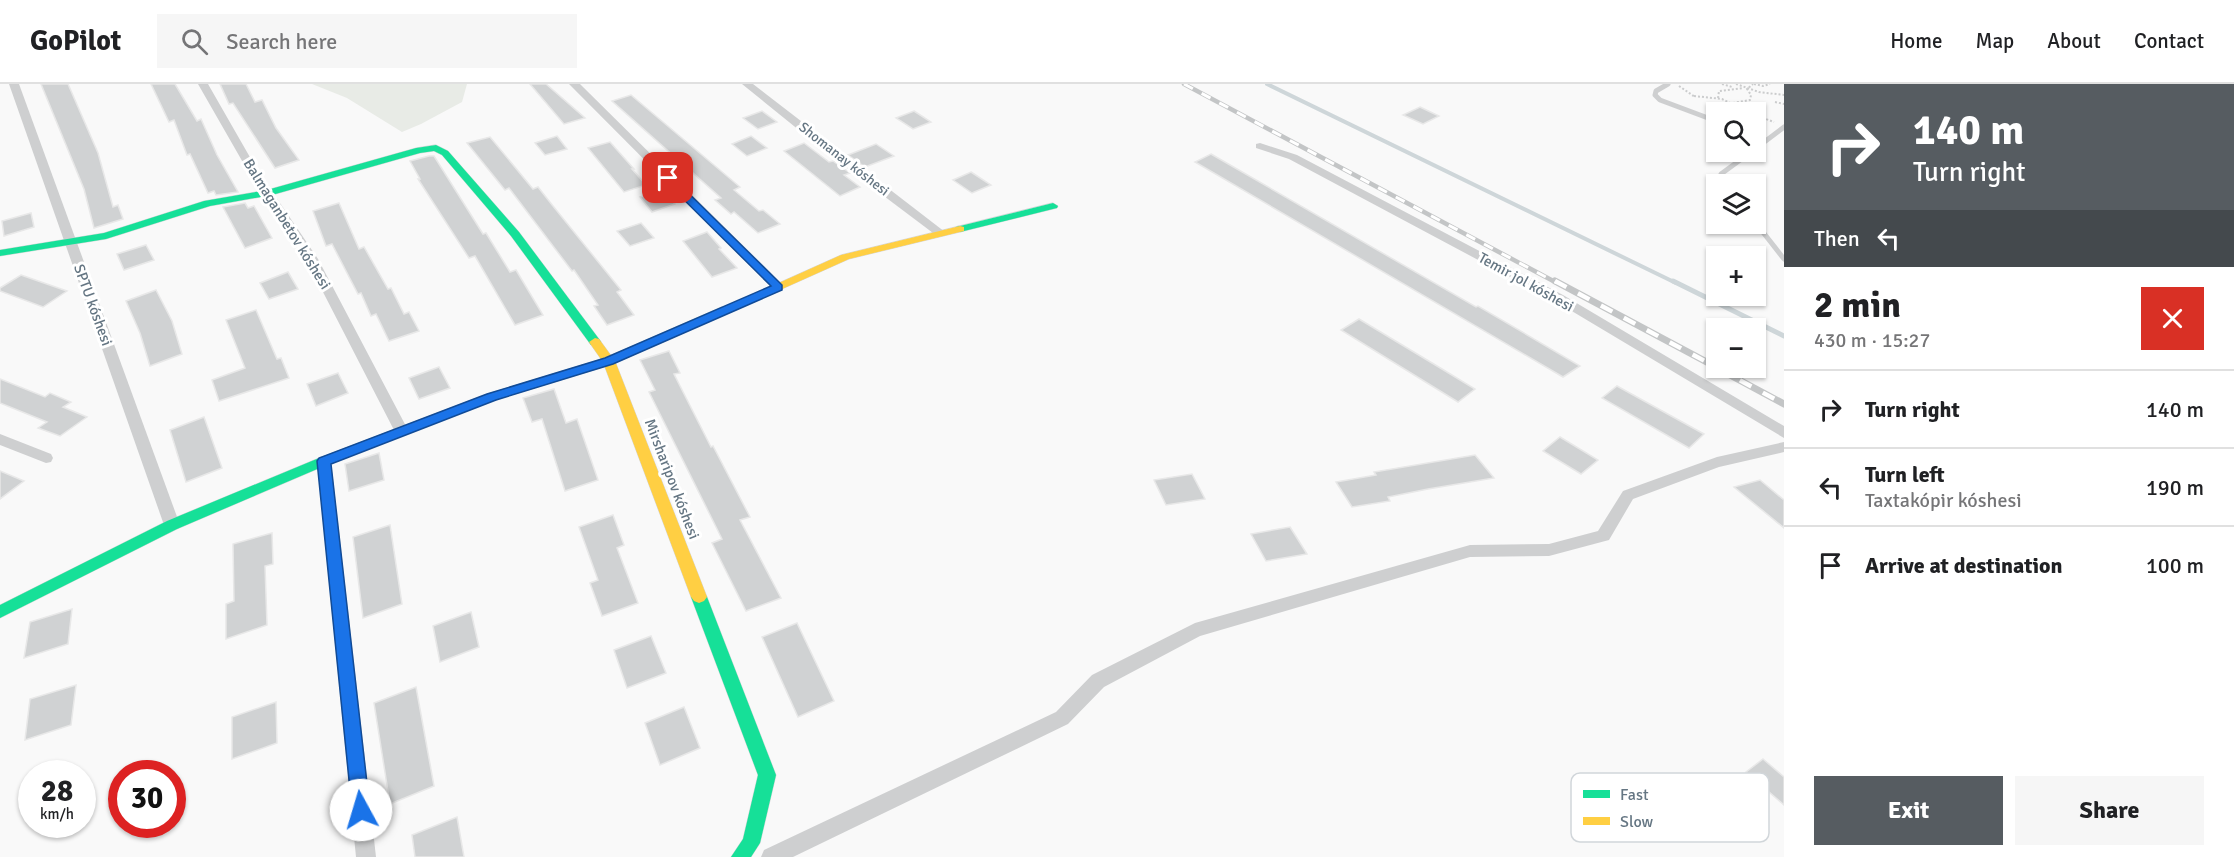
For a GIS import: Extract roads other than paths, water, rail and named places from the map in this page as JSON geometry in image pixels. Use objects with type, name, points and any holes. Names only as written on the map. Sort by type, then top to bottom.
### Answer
[{"type":"street","name":"SPTU kóshesi","points":[[14,84],[172,525]]},
{"type":"street","name":"Balmaganbetov kóshesi","points":[[203,84],[250,166],[312,259],[401,430]]},
{"type":"street","points":[[574,84],[778,287]]},
{"type":"street","name":"Shomanay kóshesi","points":[[747,84],[840,158],[942,234]]},
{"type":"street","name":"Temir jol kóshesi","points":[[1260,146],[1293,157],[1559,298],[1784,433]]},
{"type":"street","name":"Mirsharipov kóshesi","points":[[268,193],[419,150],[436,148],[445,153],[516,234],[609,361],[767,775],[751,843],[740,857]]},
{"type":"street","points":[[0,253],[106,236],[208,203],[268,193]]},
{"type":"street","points":[[0,612],[172,525],[324,461],[491,397],[609,361],[844,257],[1053,207]]},
{"type":"street","points":[[0,440],[46,458]]},
{"type":"street","points":[[771,857],[1062,718],[1098,681],[1195,630],[1470,551],[1549,550],[1603,536],[1628,495],[1718,462],[1784,447]]},
{"type":"street","points":[[324,461],[366,857]]},
{"type":"lane","points":[[1668,84],[1656,91],[1655,95],[1660,100],[1706,118]]},
{"type":"lane","points":[[1766,141],[1784,127]]},
{"type":"lane","points":[[1721,174],[1737,162]]},
{"type":"lane","points":[[1764,234],[1784,259]]},
{"type":"waterway","points":[[1267,84],[1676,283]]},
{"type":"waterway","points":[[1673,281],[1784,336]]},
{"type":"railway","points":[[1184,84],[1557,283]]},
{"type":"railway","points":[[1555,281],[1706,362]]},
{"type":"railway","points":[[1736,378],[1784,404]]}]
